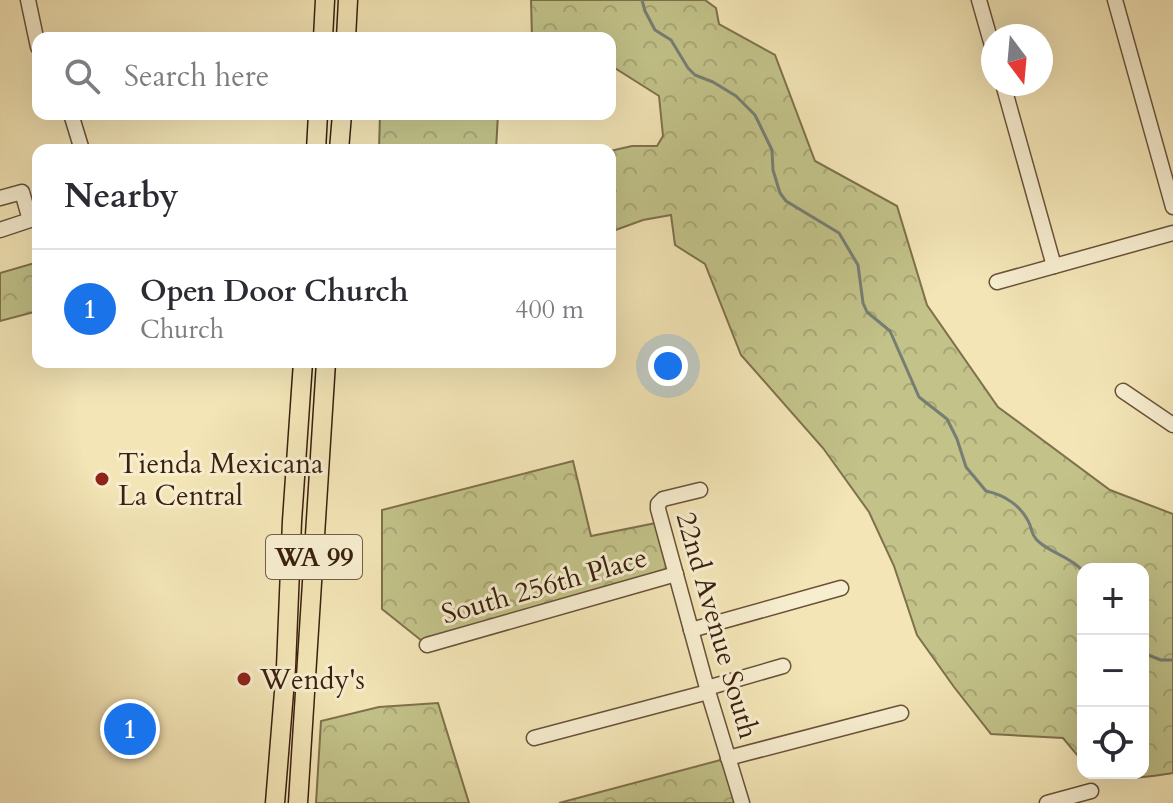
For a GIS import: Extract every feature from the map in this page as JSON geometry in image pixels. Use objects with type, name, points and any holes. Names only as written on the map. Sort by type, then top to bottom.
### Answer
[{"type":"main road","points":[[323,32],[325,0]]},
{"type":"main road","points":[[346,32],[348,0]]},
{"type":"main road","points":[[316,144],[318,120]]},
{"type":"main road","points":[[340,144],[342,120]]},
{"type":"main road","name":"WA 99","points":[[275,803],[303,368]]},
{"type":"main road","name":"WA 99","points":[[298,803],[326,368]]},
{"type":"street","points":[[28,0],[35,32]]},
{"type":"street","points":[[979,0],[986,24]]},
{"type":"street","points":[[1115,0],[1173,207]]},
{"type":"street","points":[[1006,96],[1054,266]]},
{"type":"street","points":[[73,120],[80,144]]},
{"type":"street","points":[[0,198],[22,192],[30,220],[0,230]]},
{"type":"street","points":[[997,282],[1173,233]]},
{"type":"street","points":[[1123,391],[1173,425]]},
{"type":"street","name":"22nd Avenue South","points":[[700,490],[663,499],[658,504],[742,803]]},
{"type":"street","name":"South 256th Place","points":[[427,645],[676,574]]},
{"type":"street","points":[[691,630],[841,588]]},
{"type":"street","points":[[534,738],[783,666]]},
{"type":"street","points":[[728,758],[901,713]]},
{"type":"street","points":[[1047,803],[1091,791]]},
{"type":"green space","points":[[531,0],[705,0],[716,8],[719,24],[775,55],[815,161],[897,206],[927,305],[998,407],[1110,490],[1173,514],[1173,773],[1149,777],[1149,563],[1077,563],[1077,755],[1063,738],[991,734],[954,687],[917,635],[894,566],[869,512],[823,448],[741,355],[705,264],[675,245],[671,215],[643,220],[616,230],[616,150],[657,146],[663,136],[659,96],[616,69],[616,32],[532,32]]},
{"type":"green space","points":[[380,120],[498,120],[496,144],[379,144]]},
{"type":"green space","points":[[32,264],[32,313],[0,321],[0,273]]},
{"type":"green space","points":[[573,461],[591,536],[661,522],[676,574],[427,645],[382,609],[382,510]]},
{"type":"green space","points":[[438,703],[469,803],[316,803],[321,721],[379,707]]},
{"type":"green space","points":[[728,758],[742,803],[559,803]]},
{"type":"waterway","points":[[642,0],[655,30],[671,40],[688,68],[695,75],[736,96],[755,115],[772,150],[773,170],[780,193],[786,201],[839,233],[858,265],[867,312],[890,331],[919,397],[947,419],[966,467],[986,491],[1000,495],[1018,507],[1039,542],[1077,566]]},
{"type":"waterway","points":[[1149,655],[1173,660]]},
{"type":"place","name":"Tienda Mexicana La Central","points":[[102,479]]},
{"type":"place","name":"Wendy's","points":[[244,679]]},
{"type":"place","name":"Open Door Church","points":[[130,729]]}]
